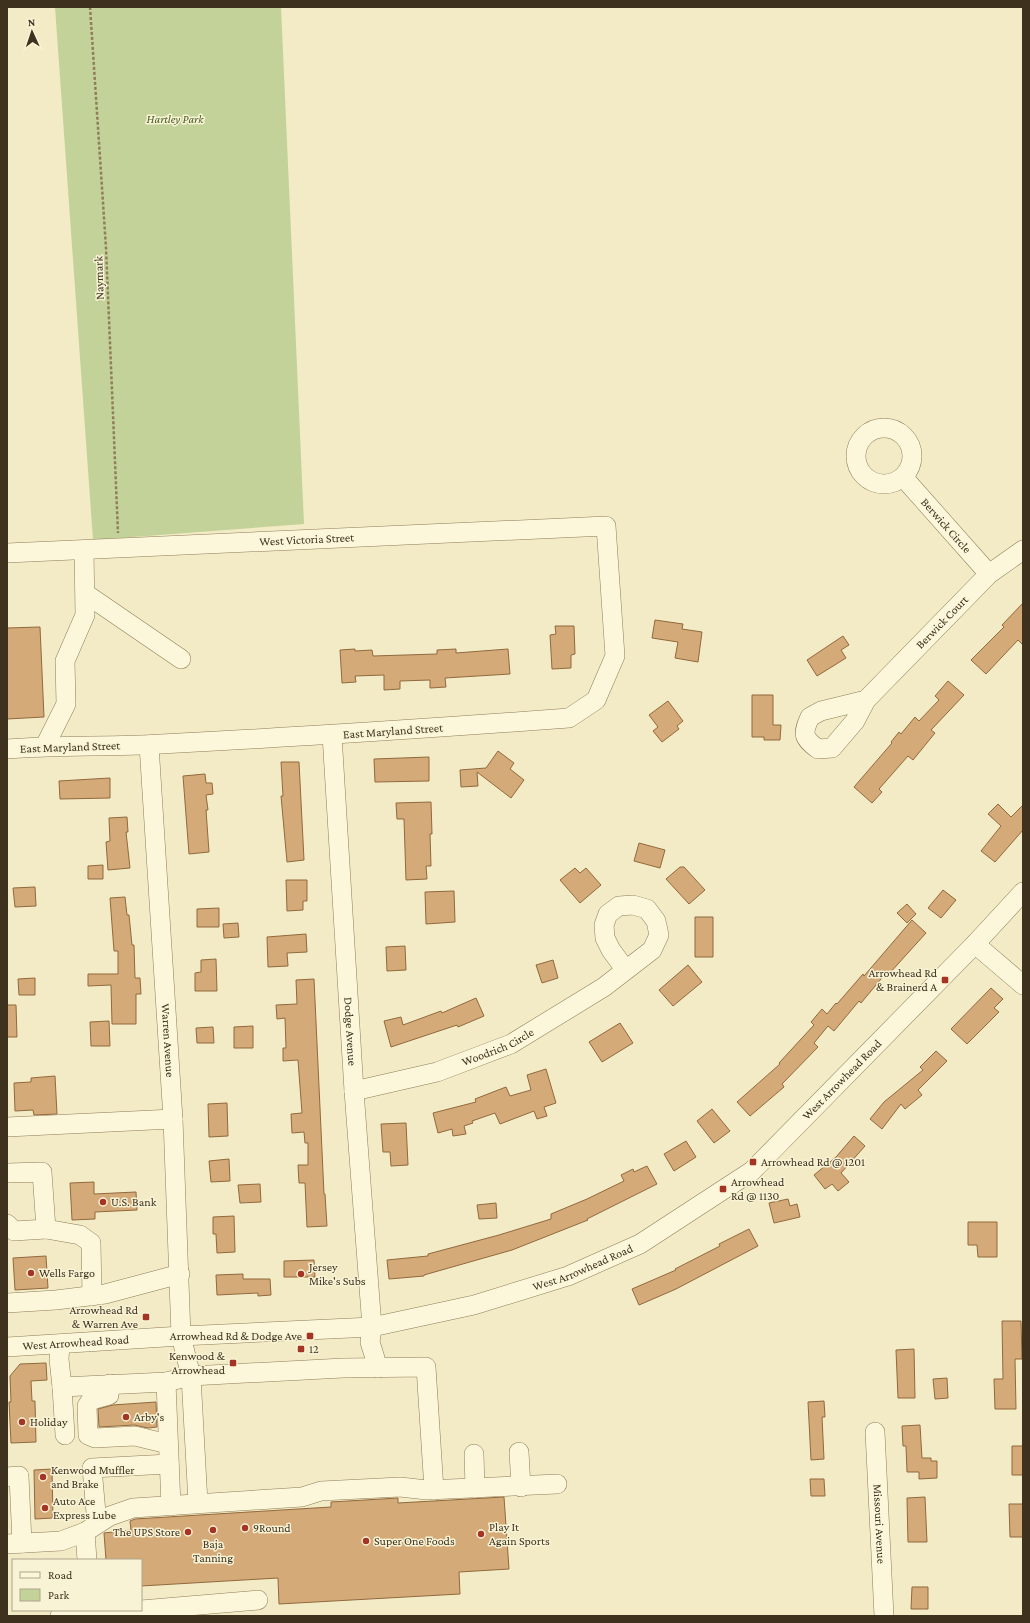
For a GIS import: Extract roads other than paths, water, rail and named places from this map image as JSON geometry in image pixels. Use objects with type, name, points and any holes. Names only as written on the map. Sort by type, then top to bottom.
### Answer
[{"type":"street","name":"Berwick Circle","points":[[903,477],[989,574]]},
{"type":"street","name":"West Victoria Street","points":[[7,553],[606,526]]},
{"type":"street","name":"East Maryland Street","points":[[7,749],[46,746],[149,745],[332,735],[569,718],[596,700],[615,656],[606,526]]},
{"type":"street","points":[[46,746],[66,704],[65,661],[85,616],[86,594],[84,550]]},
{"type":"street","name":"Berwick Court","points":[[866,700],[989,574],[1023,550]]},
{"type":"street","points":[[86,594],[181,659]]},
{"type":"street","name":"Dodge Avenue","points":[[332,735],[354,1091],[372,1327],[370,1342],[378,1368]]},
{"type":"street","name":"Warren Avenue","points":[[149,745],[173,1118],[182,1336],[191,1376],[198,1503]]},
{"type":"street","name":"West Arrowhead Road","points":[[7,1347],[182,1336],[372,1327],[482,1302],[568,1276],[640,1244],[752,1171],[975,944],[1023,892]]},
{"type":"street","points":[[975,944],[1023,985]]},
{"type":"street","name":"Woodrich Circle","points":[[354,1091],[437,1072],[512,1044],[604,987],[625,970]]},
{"type":"street","points":[[7,1127],[173,1118]]},
{"type":"street","points":[[7,1174],[42,1172],[46,1229]]},
{"type":"street","points":[[7,1224],[14,1231],[46,1229],[80,1234],[91,1243],[92,1296]]},
{"type":"street","points":[[7,1303],[56,1300],[105,1294],[180,1274]]},
{"type":"street","points":[[60,1344],[59,1359],[64,1435]]},
{"type":"street","points":[[62,1387],[166,1382],[191,1376],[343,1368],[426,1367],[434,1490]]},
{"type":"street","points":[[166,1382],[171,1506]]},
{"type":"street","points":[[110,1384],[109,1395],[92,1400],[87,1406],[88,1435],[95,1438],[135,1436],[168,1444]]},
{"type":"street","name":"Missouri Avenue","points":[[876,1432],[884,1616]]},
{"type":"street","points":[[519,1452],[521,1487]]},
{"type":"street","points":[[474,1454],[475,1488]]},
{"type":"street","points":[[87,1559],[91,1528],[92,1468],[169,1464]]},
{"type":"street","points":[[7,1477],[19,1476],[15,1544],[61,1541],[91,1528],[110,1516],[133,1508],[302,1497],[321,1491],[400,1487],[434,1490],[521,1487],[557,1484]]},
{"type":"street","points":[[142,1610],[258,1600]]},
{"type":"street","points":[[60,1616],[113,1611]]},
{"type":"place","name":"Arrowhead Rd & Brainerd A","points":[[945,980]]},
{"type":"place","name":"Arrowhead Rd @ 1201","points":[[753,1162]]},
{"type":"place","name":"Arrowhead Rd @ 1130","points":[[723,1189]]},
{"type":"place","name":"U.S. Bank","points":[[103,1202]]},
{"type":"place","name":"Wells Fargo","points":[[31,1273]]},
{"type":"place","name":"Jersey Mike's Subs","points":[[301,1274]]},
{"type":"place","name":"Arrowhead Rd & Warren Ave","points":[[146,1317]]},
{"type":"place","name":"Arrowhead Rd & Dodge Ave","points":[[310,1336]]},
{"type":"place","name":"12","points":[[301,1349]]},
{"type":"place","name":"Kenwood & Arrowhead","points":[[233,1363]]},
{"type":"place","name":"Arby's","points":[[126,1417]]},
{"type":"place","name":"Holiday","points":[[22,1422]]},
{"type":"place","name":"Kenwood Muffler and Brake","points":[[43,1477]]},
{"type":"place","name":"Auto Ace Express Lube","points":[[45,1508]]},
{"type":"place","name":"9Round","points":[[245,1528]]},
{"type":"place","name":"Baja Tanning","points":[[213,1530]]},
{"type":"place","name":"The UPS Store","points":[[188,1532]]},
{"type":"place","name":"Play It Again Sports","points":[[481,1534]]},
{"type":"place","name":"Super One Foods","points":[[366,1541]]},
{"type":"park label","name":"Hartley Park","points":[[175,119]]}]
